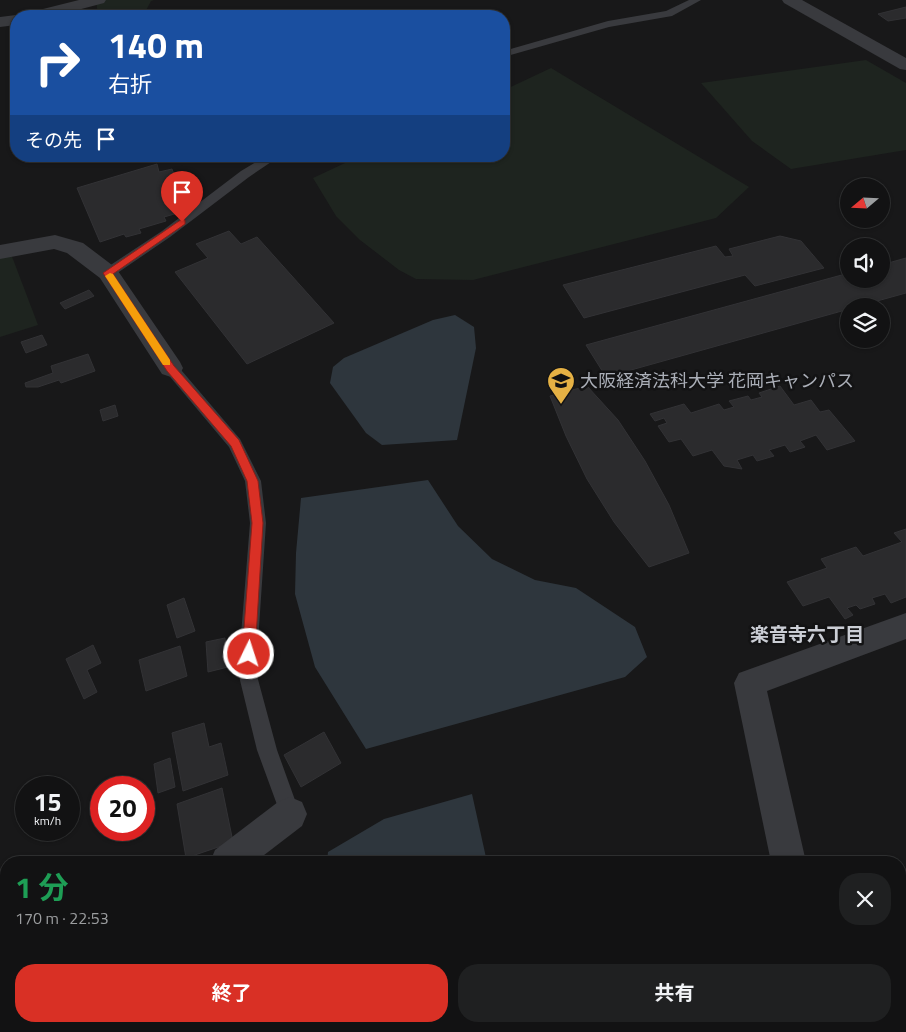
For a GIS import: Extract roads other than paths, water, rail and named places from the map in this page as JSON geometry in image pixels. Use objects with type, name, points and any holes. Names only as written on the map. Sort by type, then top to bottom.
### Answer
[{"type":"street","points":[[60,10],[98,0]]},
{"type":"street","points":[[790,0],[906,65]]},
{"type":"street","points":[[0,252],[55,242],[75,248],[108,273],[171,368]]},
{"type":"street","points":[[787,856],[750,683],[906,626]]},
{"type":"street","points":[[234,856],[290,814]]},
{"type":"lane","points":[[510,52],[608,24],[669,14],[696,0]]},
{"type":"lane","points":[[108,273],[166,234],[245,174],[264,162]]},
{"type":"lane","points":[[171,368],[235,443],[253,481],[258,523],[248,672],[267,750],[290,814]]},
{"type":"place","name":"大阪経済法科大学 花岡キャンパス","points":[[561,405]]},
{"type":"district","name":"楽音寺六丁目","points":[[807,634]]}]
